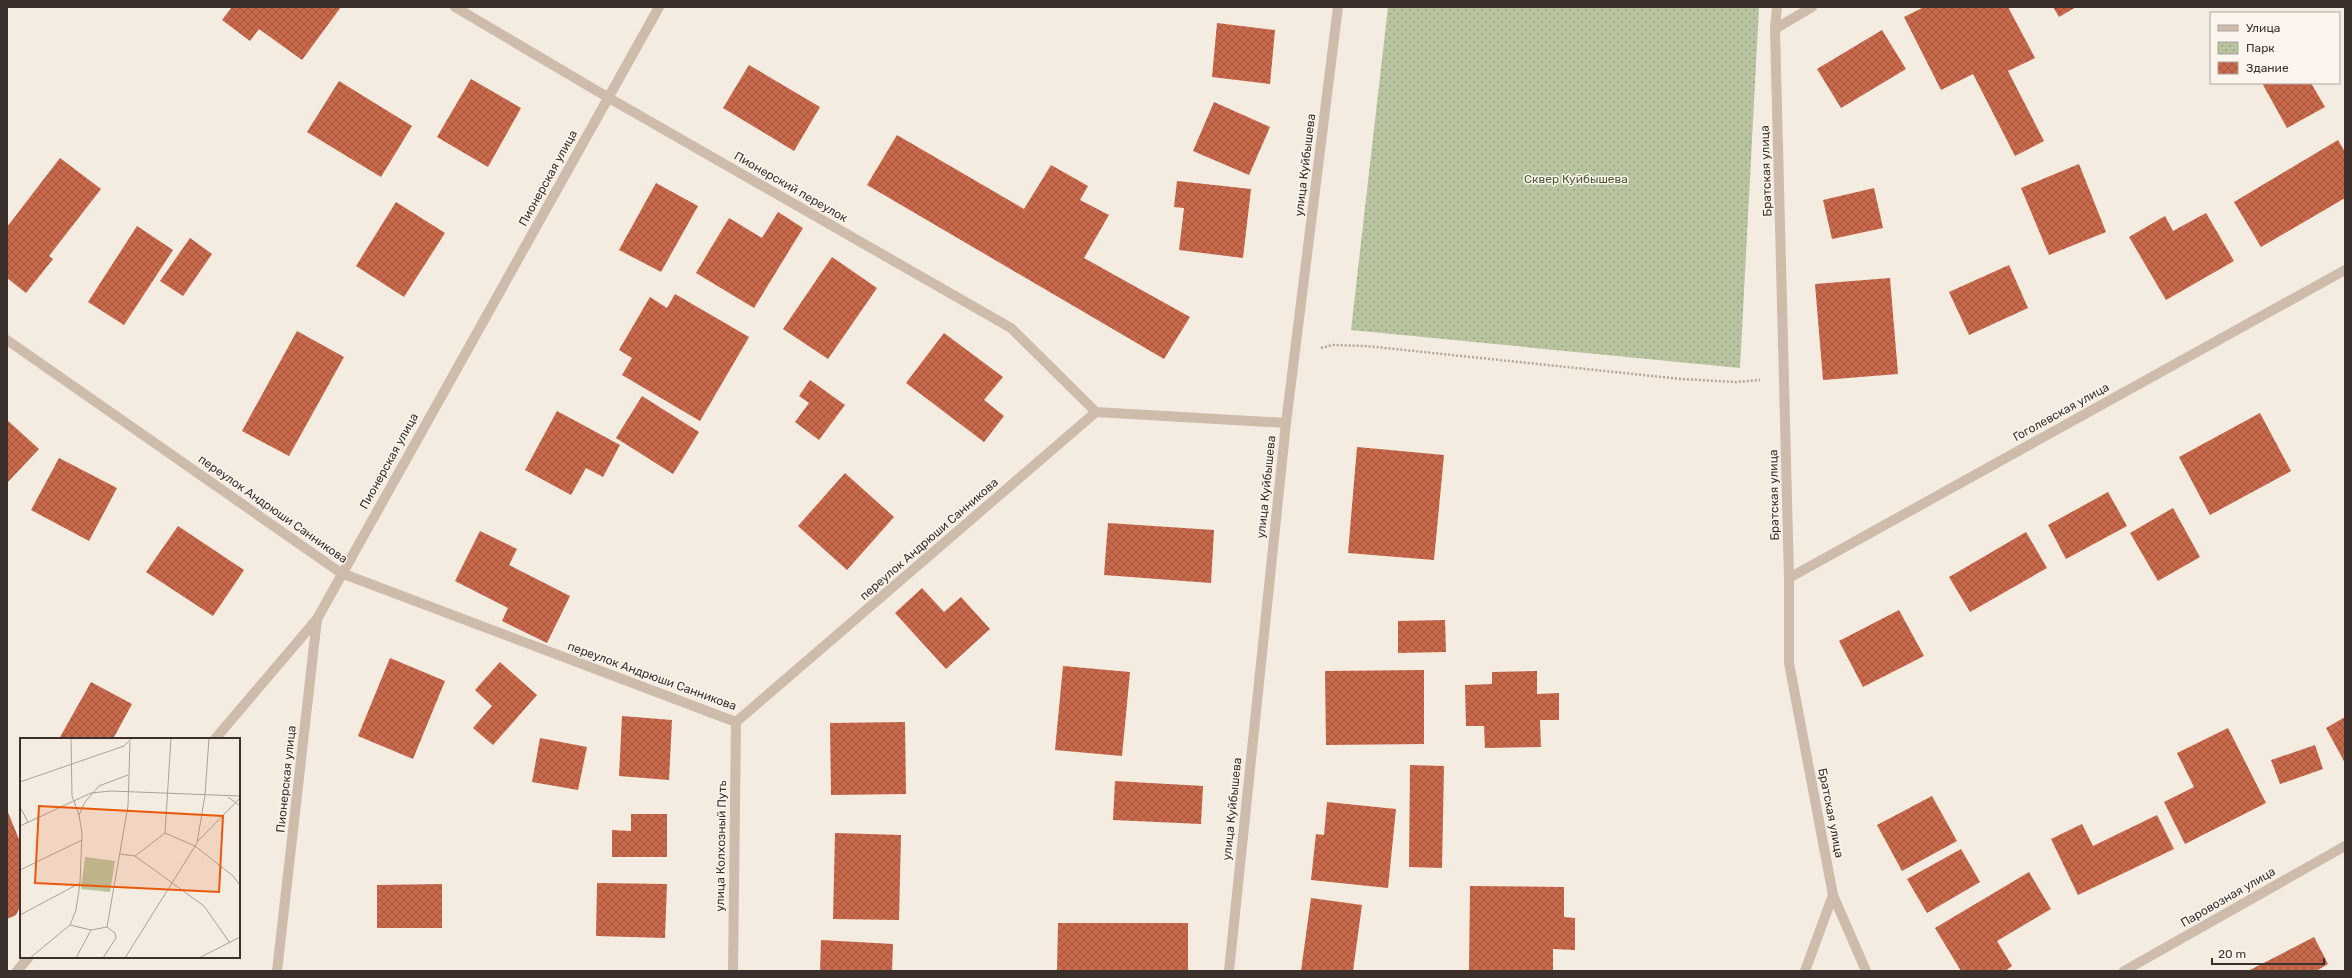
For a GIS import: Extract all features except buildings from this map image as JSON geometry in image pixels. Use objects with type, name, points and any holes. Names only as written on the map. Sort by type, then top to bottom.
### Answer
[{"type":"street","name":"Пионерский переулок","points":[[455,7],[609,98],[1011,328],[1096,412]]},
{"type":"street","name":"Пионерская улица","points":[[277,971],[317,619],[341,573],[659,7]]},
{"type":"street","name":"улица Куйбышева","points":[[1228,971],[1294,352],[1338,7]]},
{"type":"street","name":"Братская улица","points":[[1777,7],[1775,29],[1789,578],[1789,663],[1833,894],[1866,971]]},
{"type":"street","points":[[1775,29],[1812,7]]},
{"type":"street","name":"Гоголевская улица","points":[[1789,578],[2345,270]]},
{"type":"street","name":"переулок Андрюши Санникова","points":[[7,340],[341,573],[736,722],[1096,412]]},
{"type":"street","points":[[1096,412],[1286,423]]},
{"type":"street","points":[[216,738],[317,619]]},
{"type":"street","name":"улица Колхозный Путь","points":[[733,971],[736,722]]},
{"type":"street","name":"Паровозная улица","points":[[2124,971],[2345,846]]},
{"type":"street","points":[[1805,971],[1833,894]]},
{"type":"street","points":[[17,971],[28,958]]},
{"type":"path","points":[[1294,352],[1334,345],[1366,346],[1681,379],[1736,382],[1784,377]]},
{"type":"green space","name":"Сквер Куйбышева","points":[[1388,7],[1759,7],[1740,368],[1351,330]]}]
